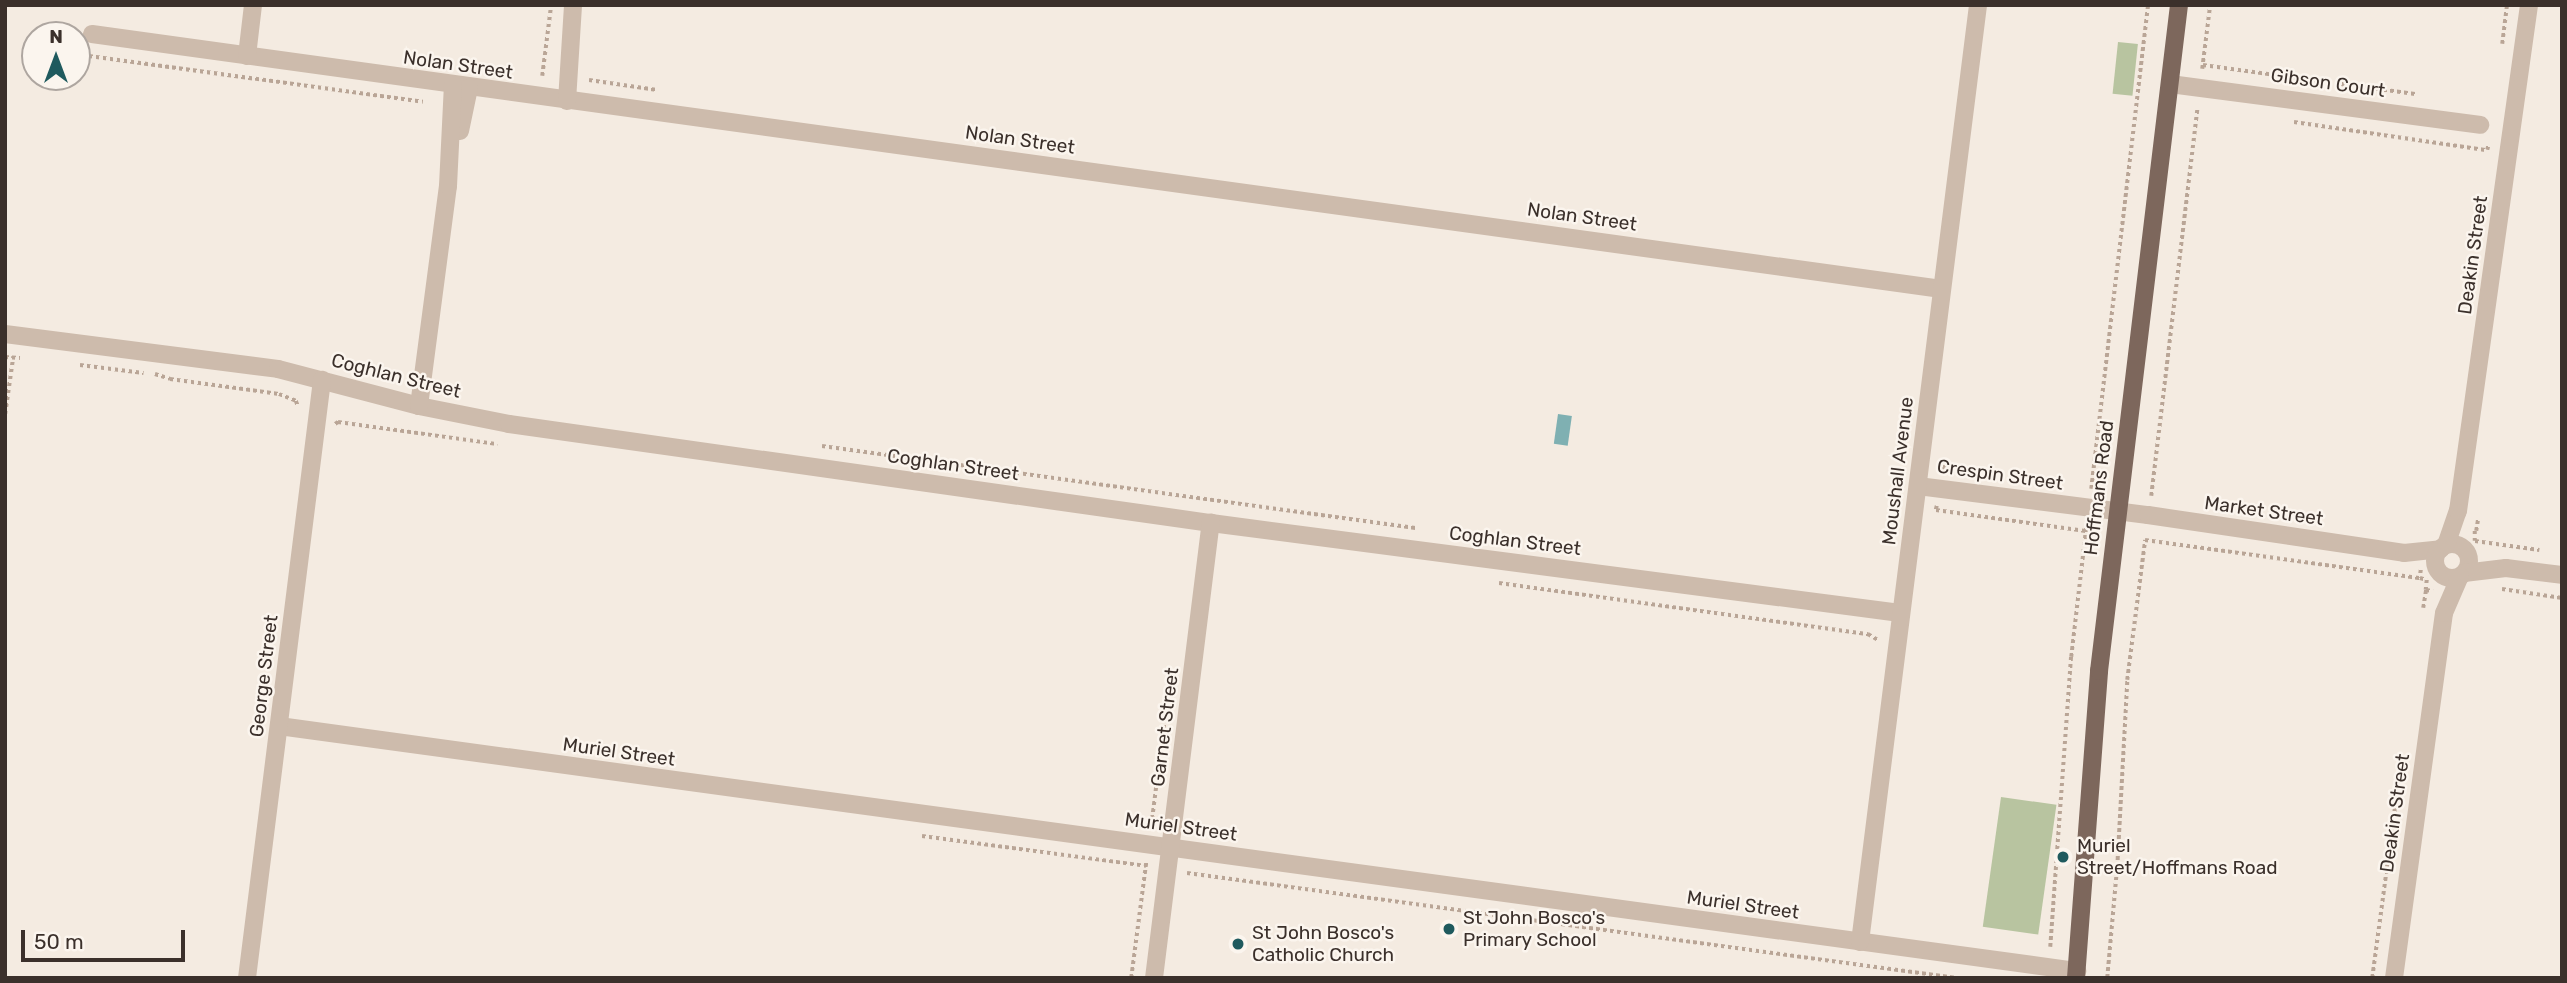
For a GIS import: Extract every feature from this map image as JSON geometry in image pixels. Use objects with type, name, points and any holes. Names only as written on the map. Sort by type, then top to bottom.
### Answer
[{"type":"main road","name":"Hoffmans Road","points":[[2076,974],[2099,671],[2179,5]]},
{"type":"street","points":[[247,56],[253,5]]},
{"type":"street","points":[[559,100],[572,5]]},
{"type":"street","name":"Moushall Avenue","points":[[1860,942],[1892,612],[1918,486],[1978,5]]},
{"type":"street","name":"Deakin Street","points":[[2454,549],[2529,5]]},
{"type":"street","name":"Nolan Street","points":[[92,34],[1942,289]]},
{"type":"street","name":"Gibson Court","points":[[2170,83],[2480,125]]},
{"type":"street","points":[[419,406],[461,86]]},
{"type":"street","name":"Coghlan Street","points":[[5,334],[278,369],[419,406],[509,424],[1211,523],[1892,612]]},
{"type":"street","name":"George Street","points":[[247,978],[323,380]]},
{"type":"street","name":"Crespin Street","points":[[1918,486],[2117,512]]},
{"type":"street","name":"Market Street","points":[[2117,512],[2404,553],[2454,549],[2505,568],[2562,575]]},
{"type":"street","name":"Garnet Street","points":[[1153,978],[1211,523]]},
{"type":"street","points":[[2454,549],[2469,564],[2462,575],[2450,578],[2439,571],[2435,559],[2454,549]]},
{"type":"street","name":"Market Street","points":[[2404,553],[2439,571]]},
{"type":"street","name":"Market Street","points":[[2462,575],[2505,568]]},
{"type":"street","name":"Deakin Street","points":[[2394,978],[2444,613],[2439,571]]},
{"type":"street","name":"Deakin Street","points":[[2444,613],[2462,575]]},
{"type":"street","name":"Muriel Street","points":[[279,726],[1860,942],[2076,974]]},
{"type":"path","points":[[538,81],[542,76],[551,5]]},
{"type":"path","points":[[2050,947],[2071,657],[2148,5]]},
{"type":"path","points":[[2200,87],[2210,5]]},
{"type":"path","points":[[2500,55],[2507,5]]},
{"type":"path","points":[[2203,65],[2424,96]]},
{"type":"path","points":[[2164,498],[2150,496],[2197,109]]},
{"type":"path","points":[[5,357],[23,358]]},
{"type":"path","points":[[5,414],[13,357]]},
{"type":"path","points":[[71,361],[88,368],[145,373],[279,394],[296,401],[296,420]]},
{"type":"path","points":[[331,429],[338,422],[502,444]]},
{"type":"path","points":[[813,445],[1418,528]]},
{"type":"path","points":[[2107,978],[2117,867],[2127,680],[2144,540]]},
{"type":"path","points":[[2486,543],[2549,552]]},
{"type":"path","points":[[1488,581],[1868,634],[1878,640],[1892,612]]},
{"type":"path","points":[[2496,589],[2562,598]]},
{"type":"path","points":[[1131,978],[1165,715]]},
{"type":"path","points":[[1151,824],[1173,826]]},
{"type":"path","points":[[1187,873],[1957,978]]},
{"type":"green space","points":[[2118,42],[2138,44],[2132,96],[2113,94]]},
{"type":"green space","points":[[2001,797],[2056,805],[2038,935],[1983,927]]},
{"type":"water","points":[[1558,414],[1572,416],[1568,446],[1554,444]]},
{"type":"place","name":"Muriel Street/Hoffmans Road","points":[[2063,857]]},
{"type":"place","name":"St John Bosco's Primary School","points":[[1449,929]]},
{"type":"place","name":"St John Bosco's Catholic Church","points":[[1238,944]]}]
